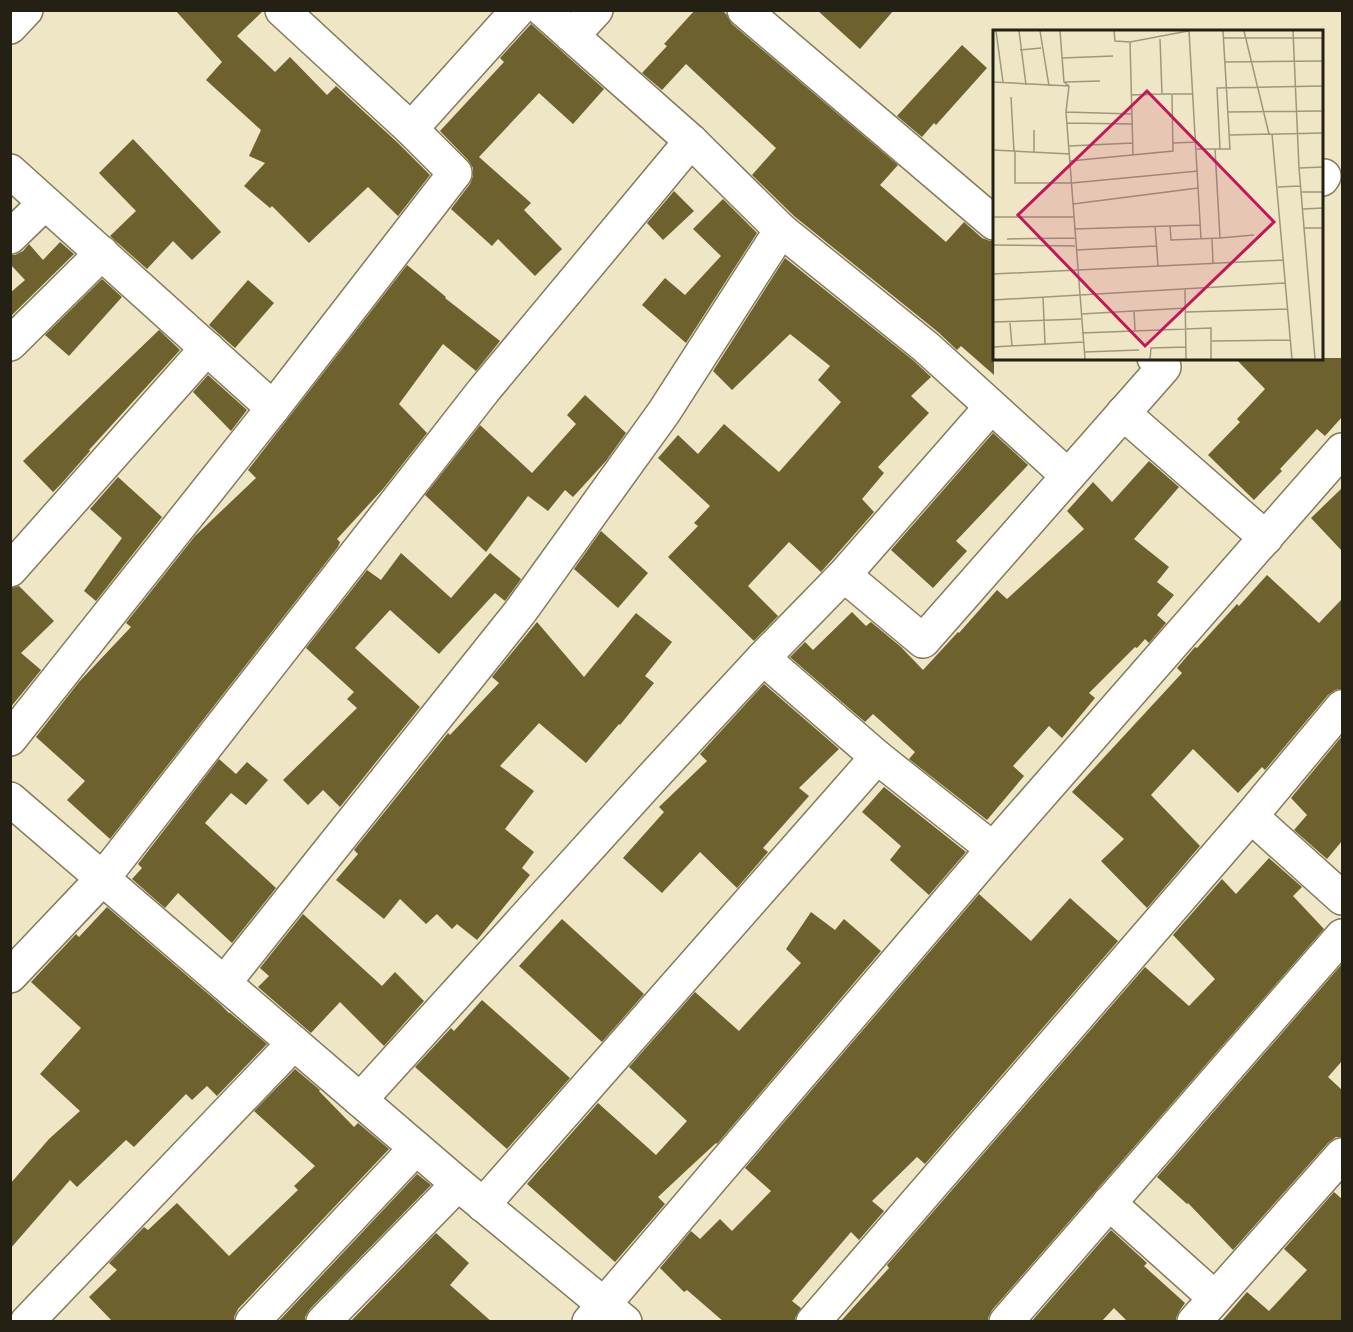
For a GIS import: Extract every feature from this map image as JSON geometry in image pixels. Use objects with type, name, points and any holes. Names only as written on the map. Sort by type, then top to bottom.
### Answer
[{"type":"street","points":[[10,27],[26,10]]},
{"type":"street","points":[[10,739],[273,408],[455,173],[411,129],[282,10]]},
{"type":"street","points":[[411,129],[518,10]]},
{"type":"street","points":[[543,10],[691,141],[781,230],[926,347],[1068,476]]},
{"type":"street","points":[[572,36],[596,10]]},
{"type":"street","points":[[744,10],[993,222]]},
{"type":"street","points":[[10,976],[103,878],[484,390],[691,141]]},
{"type":"street","points":[[10,171],[273,408]]},
{"type":"street","points":[[10,237],[45,202]]},
{"type":"street","points":[[224,983],[520,612],[664,412],[781,230]]},
{"type":"street","points":[[10,344],[102,253]]},
{"type":"street","points":[[10,570],[207,348]]},
{"type":"street","points":[[844,575],[923,641],[1123,413],[1163,361]]},
{"type":"street","points":[[360,1100],[763,658],[844,575],[991,407]]},
{"type":"street","points":[[1123,413],[1266,538]]},
{"type":"street","points":[[10,799],[483,1205],[606,1316],[993,849],[1342,450]]},
{"type":"street","points":[[763,658],[877,757],[993,849]]},
{"type":"street","points":[[813,1322],[1251,816],[1342,707]]},
{"type":"street","points":[[483,1205],[877,757]]},
{"type":"street","points":[[1251,816],[1342,898]]},
{"type":"street","points":[[1006,1322],[1342,936]]},
{"type":"street","points":[[27,1322],[294,1043]]},
{"type":"street","points":[[252,1322],[416,1148]]},
{"type":"street","points":[[1109,1203],[1204,1310],[1342,1155]]},
{"type":"street","points":[[323,1322],[458,1184]]},
{"type":"building","points":[[175,10],[264,10],[237,36],[275,72],[290,57],[327,95],[336,86],[430,175],[398,216],[368,187],[309,243],[272,206],[270,208],[244,186],[265,163],[249,156],[261,130],[206,80],[222,62]]},
{"type":"building","points":[[695,10],[722,10],[732,24],[898,165],[880,185],[946,242],[964,222],[982,238],[993,241],[994,375],[961,346],[957,350],[938,332],[794,216],[752,175],[776,148],[686,64],[662,90],[642,73],[667,46],[664,44]]},
{"type":"building","points":[[817,10],[894,10],[860,49]]},
{"type":"building","points":[[531,24],[604,89],[573,124],[539,93],[479,157],[531,203],[524,210],[562,249],[535,276],[498,239],[492,246],[451,209],[470,184],[473,168],[440,131],[504,62],[500,58]]},
{"type":"building","points":[[962,45],[987,68],[936,125],[934,123],[922,137],[897,116]]},
{"type":"building","points":[[133,139],[221,232],[192,260],[173,241],[147,269],[110,236],[136,211],[99,173]]},
{"type":"building","points":[[674,191],[694,211],[663,240],[647,223]]},
{"type":"building","points":[[723,199],[757,233],[686,343],[642,305],[665,278],[685,295],[721,256],[693,229]]},
{"type":"building","points":[[60,242],[74,254],[10,317],[10,293],[25,280],[10,264],[10,255],[23,251],[29,244],[43,260]]},
{"type":"building","points":[[785,258],[931,377],[911,396],[929,413],[878,467],[884,473],[862,499],[874,512],[821,572],[789,542],[748,586],[778,616],[754,641],[668,557],[698,526],[694,523],[710,506],[658,458],[678,435],[698,454],[724,424],[779,472],[841,402],[818,380],[830,366],[790,334],[732,390],[713,371]]},
{"type":"building","points":[[407,265],[500,341],[476,371],[443,344],[399,404],[427,433],[383,489],[337,539],[340,542],[338,547],[110,839],[67,800],[85,781],[36,737],[79,682],[131,627],[126,623],[195,536],[256,478],[248,470]]},
{"type":"building","points":[[102,279],[122,297],[69,356],[45,335]]},
{"type":"building","points":[[248,280],[274,303],[235,348],[209,325]]},
{"type":"building","points":[[159,330],[180,350],[53,492],[23,461]]},
{"type":"building","points":[[1342,358],[1342,417],[1325,436],[1317,429],[1254,500],[1208,455],[1240,422],[1237,419],[1265,389],[1237,360]]},
{"type":"building","points":[[208,375],[247,410],[231,431],[193,392]]},
{"type":"building","points":[[585,395],[626,433],[606,461],[573,497],[565,490],[548,511],[528,496],[486,552],[425,495],[480,425],[532,473],[576,424],[567,415]]},
{"type":"building","points":[[993,433],[1028,465],[956,541],[967,551],[933,588],[891,550]]},
{"type":"building","points":[[1149,461],[1179,487],[1134,539],[1169,567],[1157,582],[1174,595],[1157,615],[1166,623],[1149,643],[1145,639],[1137,648],[1135,647],[1089,693],[1095,698],[1062,738],[1049,726],[1013,766],[1024,776],[987,820],[909,759],[915,752],[873,714],[865,722],[790,657],[805,642],[813,650],[852,612],[866,626],[871,622],[901,647],[923,670],[997,590],[1007,599],[1084,529],[1067,511],[1093,482],[1112,502]]},
{"type":"building","points":[[118,477],[162,517],[96,601],[84,591],[122,538],[90,509]]},
{"type":"building","points":[[1342,488],[1342,551],[1311,518]]},
{"type":"building","points":[[601,531],[648,573],[618,608],[574,569]]},
{"type":"building","points":[[401,553],[451,598],[490,553],[521,579],[505,601],[495,593],[439,654],[390,610],[355,648],[420,707],[340,807],[323,790],[308,805],[283,780],[357,708],[347,699],[354,692],[306,648],[367,570],[381,580]]},
{"type":"building","points":[[1267,575],[1319,623],[1342,599],[1342,689],[1335,690],[1328,695],[1265,770],[1262,767],[1238,793],[1193,749],[1151,795],[1200,846],[1147,908],[1101,861],[1124,839],[1072,792],[1182,673],[1177,668],[1195,647],[1197,648],[1237,604],[1239,606]]},
{"type":"building","points":[[19,586],[54,621],[21,653],[41,670],[10,708],[10,588]]},
{"type":"building","points":[[636,613],[672,642],[645,676],[654,683],[620,725],[586,763],[539,723],[500,766],[534,791],[505,829],[534,852],[522,868],[530,875],[477,940],[457,924],[452,929],[437,914],[426,924],[400,899],[384,919],[336,880],[358,854],[354,850],[448,733],[450,735],[499,683],[492,677],[537,622],[584,677]]},
{"type":"building","points":[[764,684],[839,749],[799,788],[809,796],[763,848],[768,852],[737,888],[700,852],[662,893],[623,858],[664,812],[659,807],[707,761],[700,754]]},
{"type":"building","points":[[1342,736],[1342,841],[1327,859],[1294,830],[1307,815],[1291,798]]},
{"type":"building","points":[[219,759],[236,774],[247,762],[268,780],[246,805],[231,793],[205,823],[276,888],[232,943],[178,893],[165,908],[132,879],[142,868],[138,864]]},
{"type":"building","points":[[884,787],[966,852],[929,895],[890,860],[901,846],[862,812]]},
{"type":"building","points":[[1269,858],[1302,887],[1293,896],[1324,929],[992,1310],[988,1322],[840,1322],[889,1268],[887,1265],[1145,967],[1189,1006],[1215,979],[1173,935],[1222,879],[1236,894]]},
{"type":"building","points":[[979,894],[1031,941],[1070,898],[1118,941],[925,1164],[917,1157],[872,1201],[884,1211],[859,1240],[851,1232],[792,1301],[801,1308],[795,1322],[724,1322],[687,1290],[684,1292],[660,1268],[691,1231],[700,1239],[720,1219],[732,1231],[771,1191],[745,1168]]},
{"type":"building","points":[[107,907],[267,1044],[217,1096],[207,1086],[192,1100],[186,1094],[134,1147],[126,1140],[77,1187],[70,1180],[10,1249],[10,1184],[49,1139],[80,1111],[40,1074],[81,1028],[31,982],[76,934],[79,937]]},
{"type":"building","points":[[811,912],[835,930],[844,919],[881,951],[717,1144],[658,1197],[665,1204],[615,1262],[527,1184],[598,1103],[656,1155],[687,1121],[629,1067],[695,992],[739,1031],[801,963],[786,949]]},
{"type":"building","points":[[303,914],[382,986],[395,972],[424,1001],[384,1046],[340,1002],[311,1033],[258,987],[269,976],[260,968]]},
{"type":"building","points":[[562,919],[644,994],[602,1042],[519,966]]},
{"type":"building","points":[[1342,964],[1342,1061],[1328,1077],[1342,1090],[1342,1137],[1336,1137],[1328,1143],[1233,1250],[1188,1203],[1157,1177]]},
{"type":"building","points":[[482,1000],[570,1078],[507,1149],[415,1067],[451,1028],[454,1031]]},
{"type":"building","points":[[295,1069],[320,1090],[354,1127],[358,1123],[389,1149],[238,1309],[234,1322],[113,1322],[89,1297],[117,1270],[109,1263],[144,1227],[148,1230],[177,1203],[229,1256],[298,1190],[294,1186],[315,1166],[254,1111]]},
{"type":"building","points":[[417,1174],[431,1185],[310,1309],[305,1322],[278,1322]]},
{"type":"building","points":[[1334,1192],[1342,1199],[1342,1322],[1221,1322],[1247,1292],[1269,1311],[1307,1270],[1284,1249]]},
{"type":"building","points":[[1111,1230],[1147,1263],[1144,1266],[1185,1303],[1176,1322],[1128,1322],[1114,1308],[1101,1322],[1031,1322]]},
{"type":"building","points":[[436,1233],[469,1263],[450,1285],[492,1322],[350,1322]]}]
